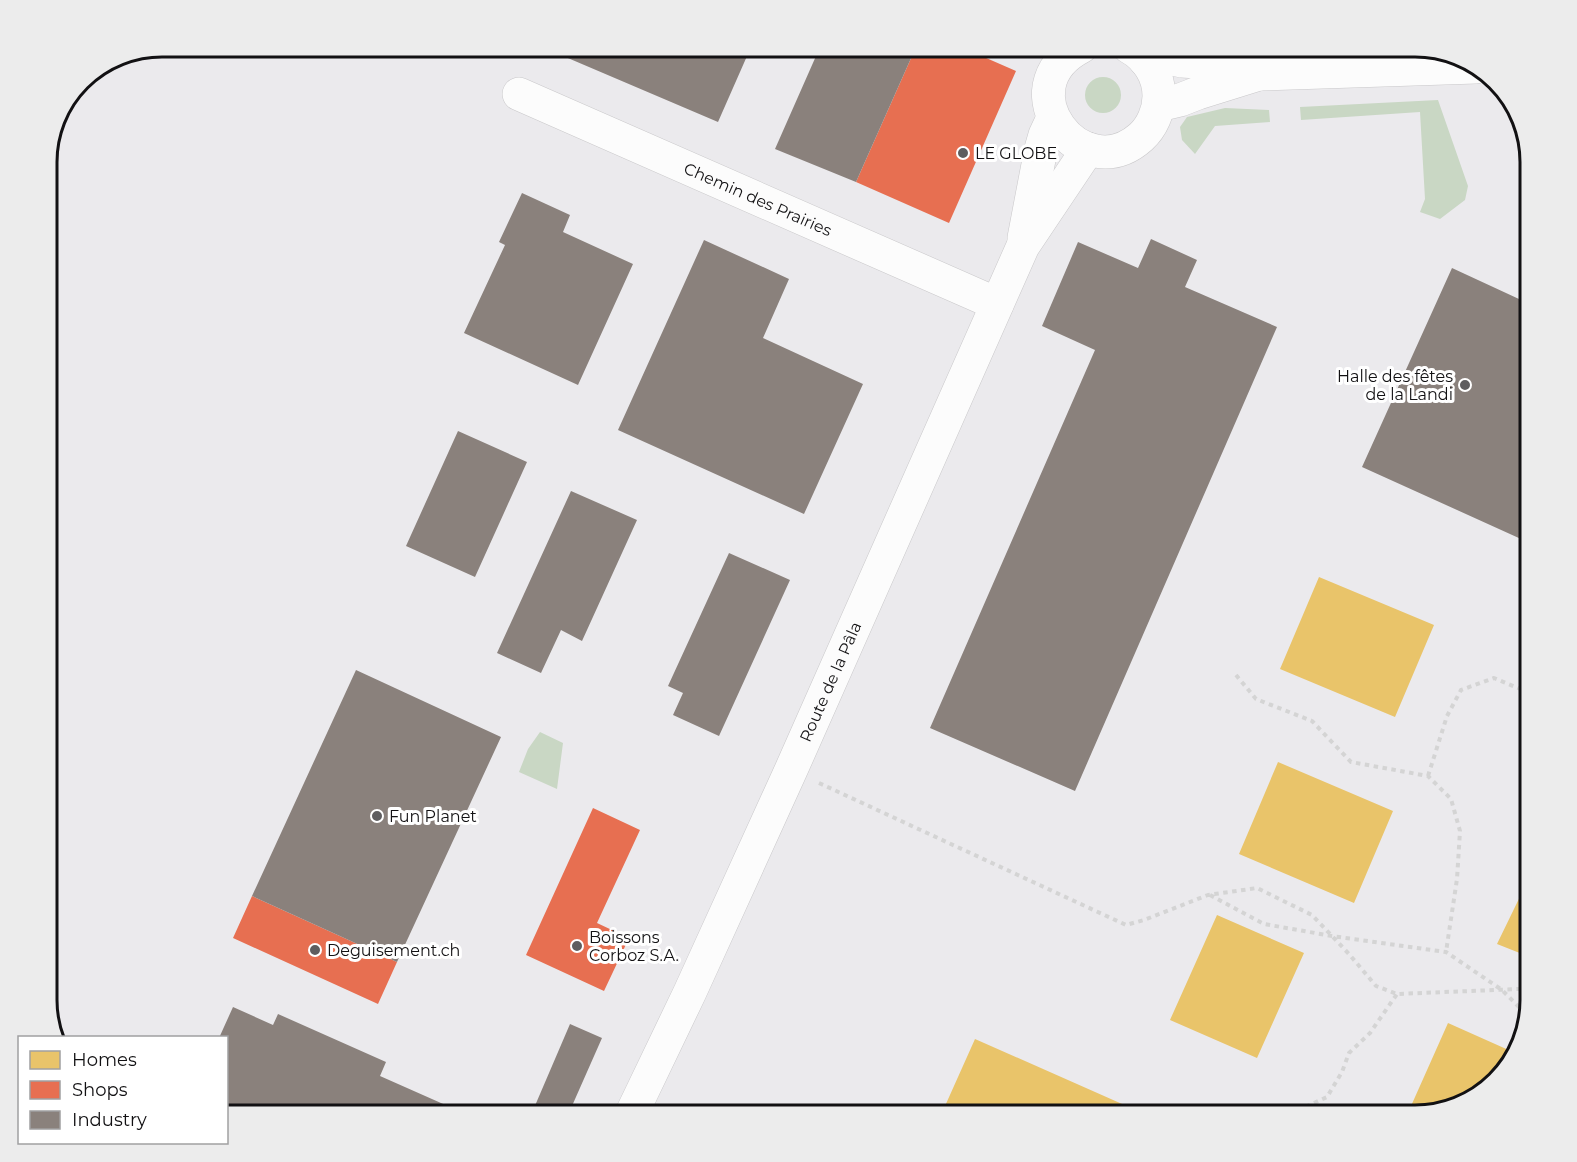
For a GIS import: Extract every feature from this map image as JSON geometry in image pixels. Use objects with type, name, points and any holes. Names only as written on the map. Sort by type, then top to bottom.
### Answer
[{"type":"main road","name":"Route de la Pâla","points":[[1023,246],[1041,149],[1053,118],[1048,94],[1054,73],[1065,57]]},
{"type":"main road","points":[[1053,118],[1073,142],[1088,148],[1101,151],[1112,150],[1130,144],[1146,132],[1159,105],[1155,75],[1139,57]]},
{"type":"main road","points":[[1162,57],[1213,63],[1261,74],[1461,67]]},
{"type":"main road","points":[[1159,105],[1261,74]]},
{"type":"main road","name":"Chemin des Prairies","points":[[519,94],[997,304]]},
{"type":"main road","name":"Route de la Pâla","points":[[636,1105],[791,770],[1023,246],[1088,148]]},
{"type":"path","points":[[1236,675],[1256,699],[1312,721],[1352,762],[1428,776],[1451,799],[1460,831],[1457,879],[1446,952]]},
{"type":"path","points":[[1428,776],[1447,716],[1461,690],[1494,678],[1520,689]]},
{"type":"path","points":[[791,770],[1126,925],[1208,895],[1257,888],[1312,915],[1376,986],[1397,994],[1520,989]]},
{"type":"path","points":[[1208,895],[1264,924],[1446,952],[1502,990],[1519,1007]]},
{"type":"path","points":[[1310,1105],[1327,1097],[1342,1072],[1349,1053],[1370,1033],[1397,994]]},
{"type":"green space","points":[[1103,77],[1116,82],[1121,95],[1116,108],[1103,113],[1090,108],[1085,95],[1090,82]]},
{"type":"green space","points":[[1438,100],[1468,186],[1465,200],[1440,219],[1420,212],[1425,199],[1420,112],[1301,120],[1300,107]]},
{"type":"green space","points":[[1225,108],[1269,110],[1270,122],[1215,126],[1195,154],[1182,140],[1180,127],[1187,117]]},
{"type":"green space","points":[[540,732],[563,743],[557,789],[519,772],[528,749]]},
{"type":"building: Homes","points":[[1319,577],[1434,625],[1395,717],[1280,669]]},
{"type":"building: Homes","points":[[1278,762],[1393,811],[1354,903],[1239,854]]},
{"type":"building: Homes","points":[[1520,897],[1520,953],[1497,944]]},
{"type":"building: Homes","points":[[1217,915],[1304,953],[1257,1058],[1170,1020]]},
{"type":"building: Homes","points":[[1448,1023],[1507,1050],[1489,1074],[1462,1094],[1429,1104],[1411,1105]]},
{"type":"building: Homes","points":[[975,1039],[1124,1105],[945,1105]]},
{"type":"building: Shops","points":[[912,57],[984,57],[1016,71],[949,223],[856,182]]},
{"type":"building: Shops","points":[[593,808],[640,830],[597,923],[629,938],[604,991],[526,955]]},
{"type":"building: Shops","name":"Deguisement.ch","points":[[252,896],[397,962],[378,1004],[233,938]]},
{"type":"building: Industry","points":[[565,57],[747,57],[718,122]]},
{"type":"building: Industry","points":[[816,57],[912,57],[856,182],[775,149]]},
{"type":"building: Industry","points":[[522,193],[570,215],[563,232],[633,264],[578,385],[464,333],[505,245],[499,242]]},
{"type":"building: Industry","points":[[1151,239],[1197,260],[1185,287],[1277,327],[1075,791],[930,728],[1095,350],[1042,326],[1078,242],[1138,268]]},
{"type":"building: Industry","points":[[704,240],[789,279],[763,338],[863,384],[804,514],[618,430]]},
{"type":"building: Industry","name":"Halle des fêtes de la Landi","points":[[1452,268],[1520,299],[1520,538],[1362,467]]},
{"type":"building: Industry","points":[[458,431],[527,462],[475,577],[406,546]]},
{"type":"building: Industry","points":[[571,491],[637,520],[582,641],[561,630],[541,673],[497,653]]},
{"type":"building: Industry","points":[[729,553],[790,580],[719,736],[673,715],[683,693],[668,686]]},
{"type":"building: Industry","name":"Fun Planet","points":[[356,670],[501,737],[397,962],[252,896]]},
{"type":"building: Industry","points":[[233,1007],[273,1025],[278,1014],[386,1062],[380,1076],[445,1105],[228,1105],[228,1036],[220,1036]]},
{"type":"building: Industry","points":[[570,1024],[602,1038],[572,1105],[535,1105]]},
{"type":"place","name":"LE GLOBE","points":[[963,153]]},
{"type":"place","name":"Halle des fêtes de la Landi","points":[[1465,385]]},
{"type":"place","name":"Fun Planet","points":[[377,816]]},
{"type":"place","name":"Boissons Corboz S.A.","points":[[577,946]]},
{"type":"place","name":"Deguisement.ch","points":[[315,950]]}]
